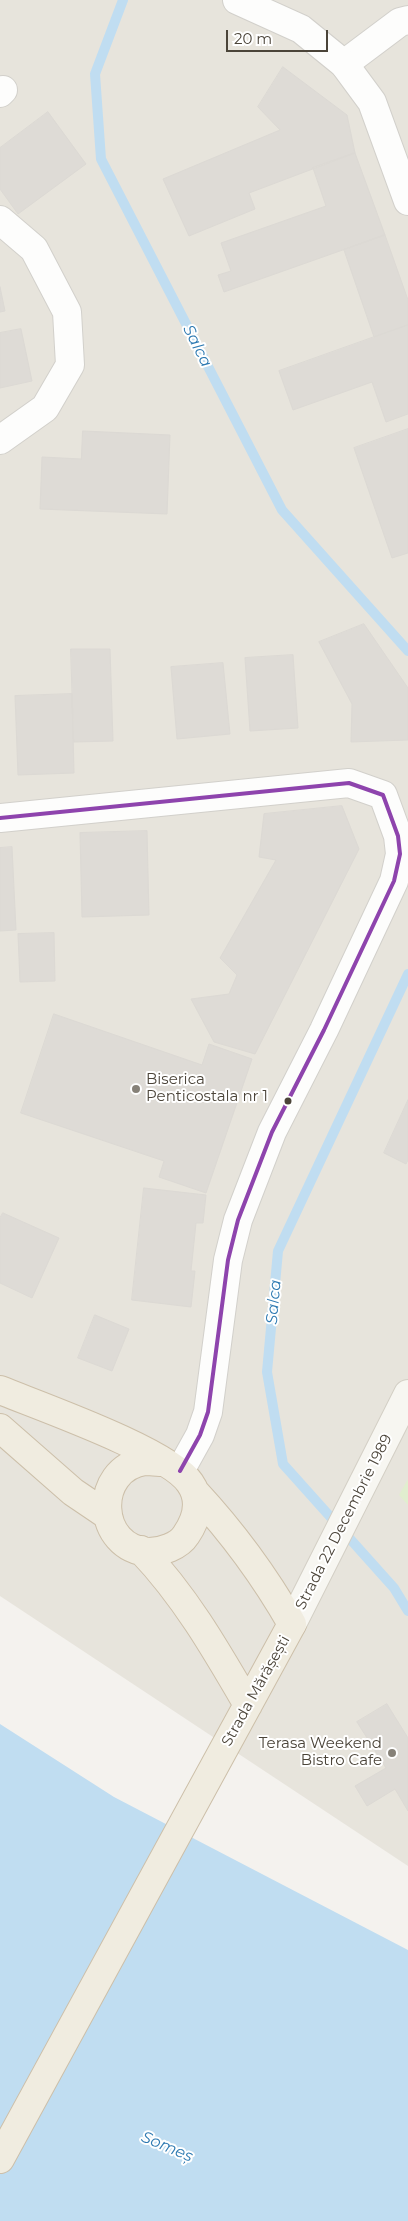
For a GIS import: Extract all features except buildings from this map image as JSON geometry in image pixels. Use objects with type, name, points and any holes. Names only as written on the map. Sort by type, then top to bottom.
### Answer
[{"type":"highway","points":[[0,1390],[126,1442],[180,1475],[245,1550],[266,1579],[292,1624]]},
{"type":"highway","points":[[0,1428],[73,1492],[107,1515]]},
{"type":"highway","points":[[144,1462],[180,1475],[197,1504],[194,1523],[184,1539],[168,1549],[149,1552],[131,1547],[116,1535],[107,1515],[106,1499],[113,1482],[126,1468],[144,1462]]},
{"type":"highway","points":[[141,1550],[164,1574],[184,1601],[248,1706]]},
{"type":"highway","name":"Strada Mărășești","points":[[0,2159],[292,1624]]},
{"type":"main road","name":"Strada 22 Decembrie 1989","points":[[292,1624],[408,1394]]},
{"type":"street","points":[[237,0],[300,29],[344,64],[372,102],[408,201]]},
{"type":"street","points":[[344,64],[400,22],[408,20]]},
{"type":"street","points":[[0,220],[34,249],[66,312],[70,365],[45,408],[0,440]]},
{"type":"street","points":[[0,818],[349,783],[383,795],[398,836],[400,854],[394,881],[324,1030],[272,1132],[238,1220],[228,1260],[208,1412],[200,1434],[180,1475]]},
{"type":"shaded area","points":[[0,0],[408,0],[408,1866],[0,1596]]},
{"type":"green space","points":[[408,1479],[408,1505],[399,1495]]},
{"type":"water","name":"Someș","points":[[0,1724],[114,1797],[408,1950],[408,2221],[0,2221]]},
{"type":"waterway","name":"Salca","points":[[123,0],[95,74],[101,159],[282,510],[408,651]]},
{"type":"waterway","name":"Salca","points":[[408,974],[278,1251],[267,1372],[283,1464],[394,1588],[408,1611]]},
{"type":"transit line","points":[[0,818],[349,783],[383,795],[398,836],[400,854],[394,881],[324,1030],[272,1132],[238,1220],[228,1260],[208,1412],[200,1435],[180,1471]]},
{"type":"place","name":"Biserica Penticostala nr 1","points":[[136,1089]]},
{"type":"place","name":"Terasa Weekend Bistro Cafe","points":[[392,1753]]}]
